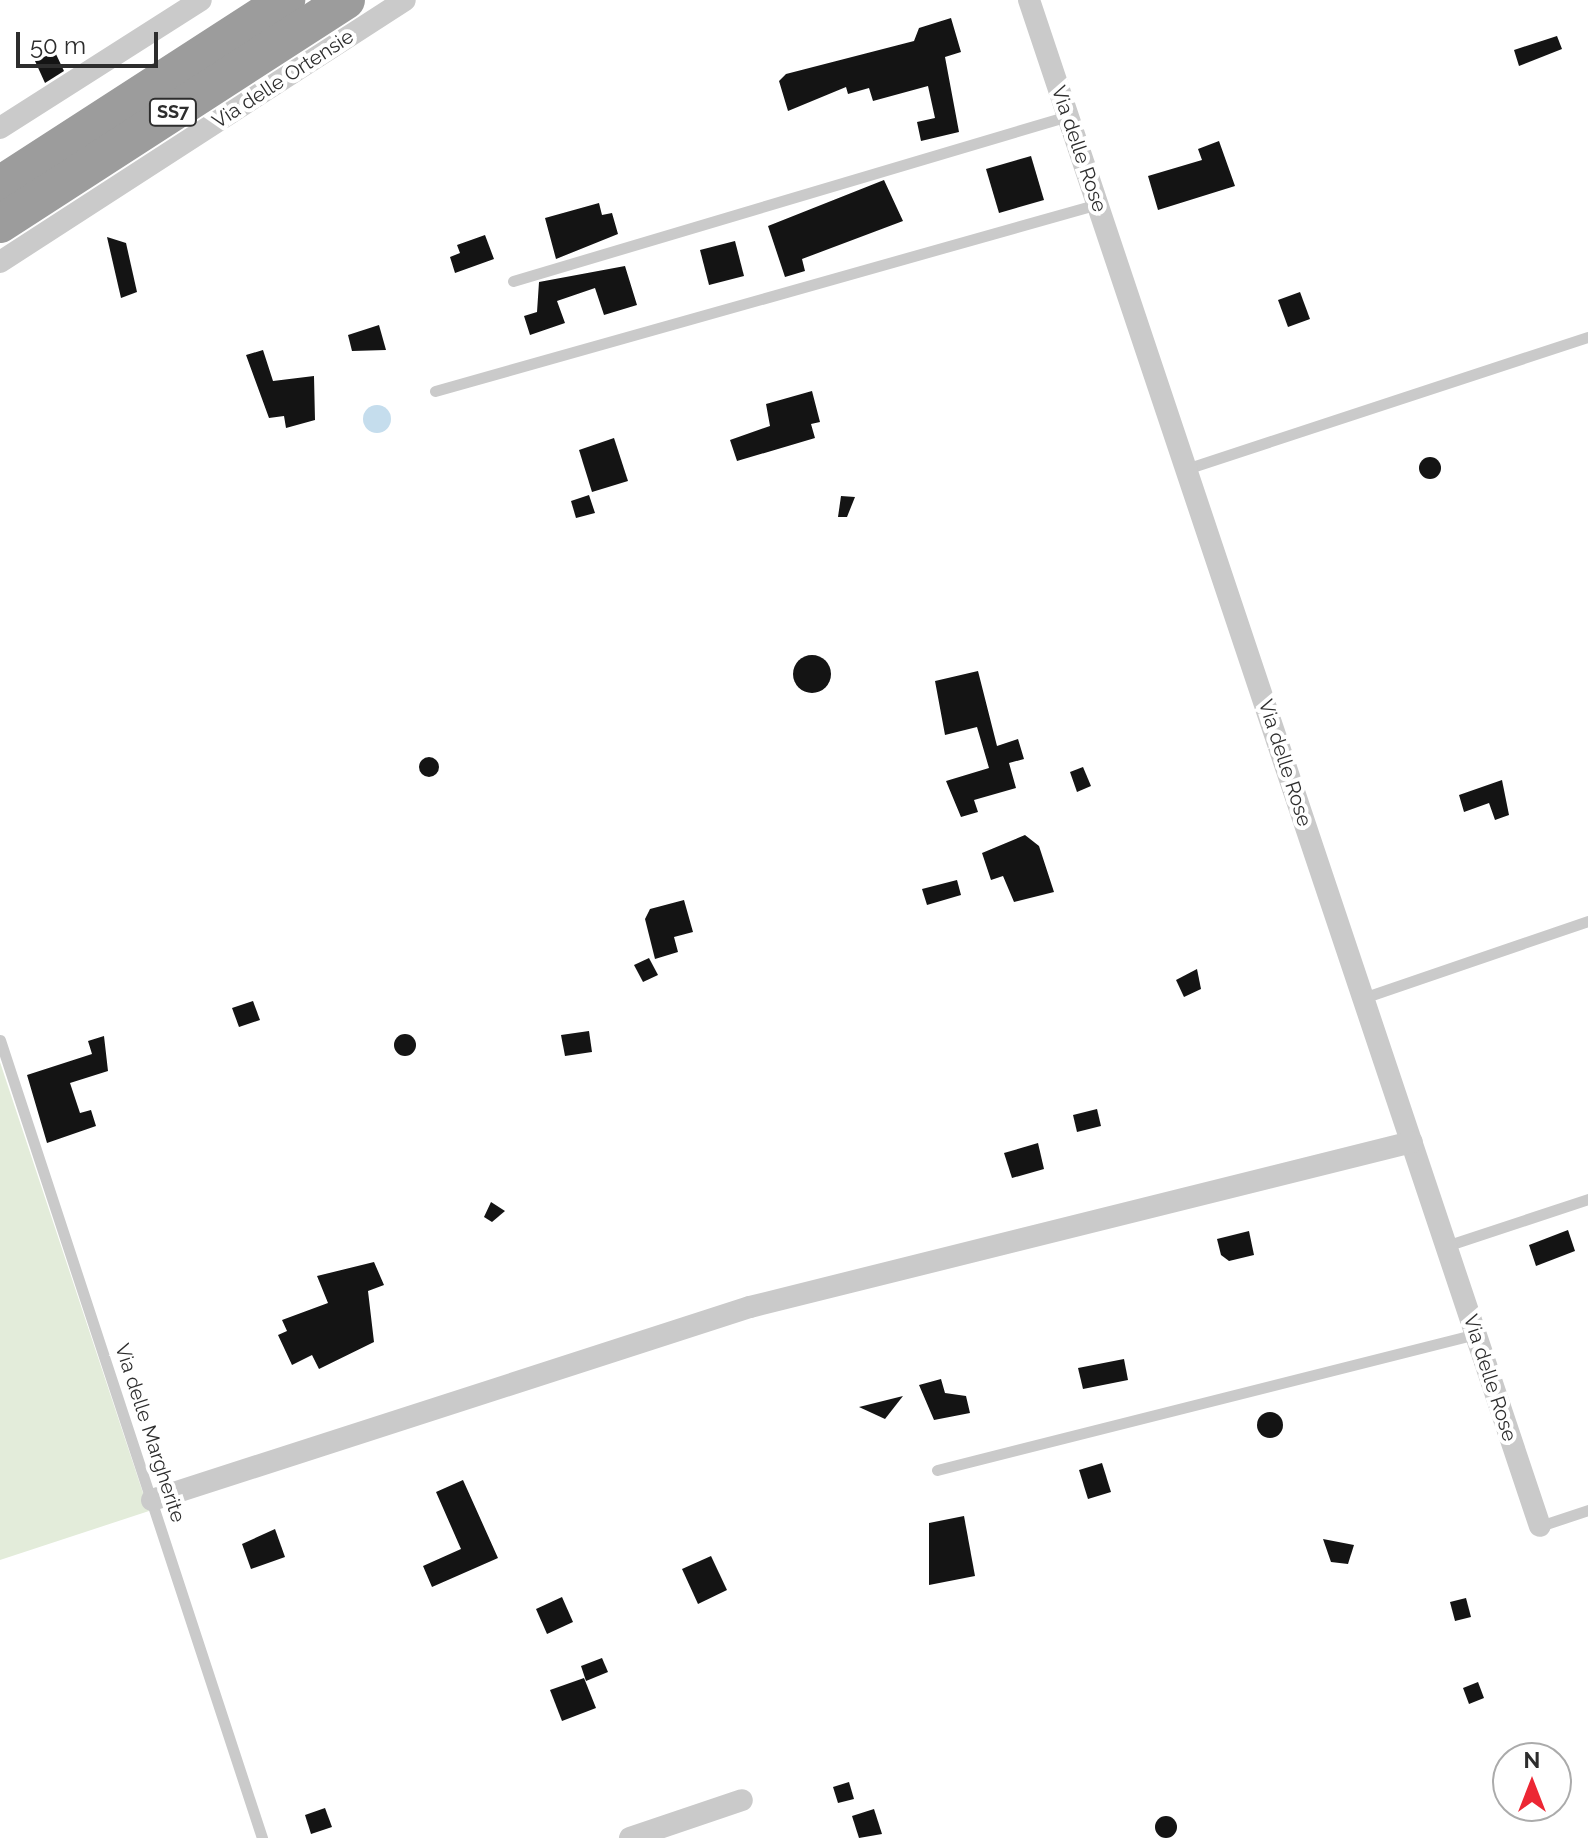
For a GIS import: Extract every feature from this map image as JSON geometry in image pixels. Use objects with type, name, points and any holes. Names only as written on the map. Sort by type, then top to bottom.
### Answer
[{"type":"highway","name":"SS7","points":[[0,185],[286,0]]},
{"type":"highway","name":"SS7","points":[[0,224],[346,0]]},
{"type":"street","points":[[0,128],[201,0]]},
{"type":"street","name":"Via delle Ortensie","points":[[0,262],[405,0]]},
{"type":"street","name":"Via delle Rose","points":[[1029,0],[1540,1526]]},
{"type":"street","points":[[152,1500],[750,1307],[1412,1142]]},
{"type":"street","points":[[630,1838],[742,1800]]},
{"type":"lane","points":[[513,281],[1068,116]]},
{"type":"lane","points":[[435,391],[1098,204]]},
{"type":"lane","points":[[1186,469],[1588,337]]},
{"type":"lane","points":[[1363,998],[1588,921]]},
{"type":"lane","name":"Via delle Margherite","points":[[0,1040],[262,1838]]},
{"type":"lane","points":[[1446,1246],[1588,1199]]},
{"type":"lane","points":[[937,1470],[1476,1334]]},
{"type":"lane","points":[[1540,1526],[1588,1510]]},
{"type":"green space","points":[[0,1062],[149,1511],[0,1560]]},
{"type":"water","points":[[377,405],[387,409],[391,419],[387,429],[377,433],[367,429],[363,419],[367,409]]},
{"type":"building","points":[[951,18],[961,52],[945,57],[959,132],[921,141],[917,122],[935,118],[928,86],[873,101],[869,88],[848,94],[846,87],[788,111],[779,81],[786,74],[914,41],[919,28]]},
{"type":"building","points":[[1557,36],[1562,49],[1519,66],[1514,50]]},
{"type":"building","points":[[55,52],[64,71],[45,83],[35,61]]},
{"type":"building","points":[[1219,141],[1235,186],[1158,210],[1148,176],[1202,160],[1198,149]]},
{"type":"building","points":[[1031,156],[1044,200],[999,213],[986,169]]},
{"type":"building","points":[[884,180],[903,221],[802,259],[805,271],[785,277],[768,226]]},
{"type":"building","points":[[599,203],[602,215],[612,213],[618,234],[556,259],[545,218]]},
{"type":"building","points":[[485,235],[494,259],[455,273],[450,257],[460,253],[457,245]]},
{"type":"building","points":[[107,237],[126,243],[137,292],[121,298]]},
{"type":"building","points":[[735,241],[744,276],[709,285],[700,250]]},
{"type":"building","points":[[625,266],[637,305],[604,315],[595,288],[557,301],[565,323],[530,335],[524,316],[537,312],[539,282]]},
{"type":"building","points":[[1300,292],[1310,319],[1288,327],[1278,300]]},
{"type":"building","points":[[379,325],[386,350],[352,351],[348,335]]},
{"type":"building","points":[[263,350],[273,381],[314,376],[315,420],[286,428],[284,416],[269,418],[246,355]]},
{"type":"building","points":[[812,391],[820,422],[811,424],[815,438],[737,461],[730,440],[770,426],[766,404]]},
{"type":"building","points":[[614,438],[628,481],[592,492],[579,450]]},
{"type":"building","points":[[1430,457],[1441,468],[1430,479],[1419,468]]},
{"type":"building","points":[[589,495],[595,513],[576,518],[571,501]]},
{"type":"building","points":[[841,496],[855,497],[847,517],[838,517]]},
{"type":"building","points":[[812,655],[825,661],[831,674],[825,687],[812,693],[799,687],[793,674],[799,661]]},
{"type":"building","points":[[978,671],[997,746],[1018,739],[1024,759],[1009,763],[1016,788],[974,800],[978,812],[961,817],[946,781],[989,768],[977,727],[945,735],[935,681]]},
{"type":"building","points":[[425,757],[433,757],[439,767],[433,777],[425,777],[419,771],[419,763]]},
{"type":"building","points":[[1083,767],[1091,786],[1077,792],[1070,772]]},
{"type":"building","points":[[1502,780],[1509,815],[1495,820],[1489,803],[1464,812],[1459,795]]},
{"type":"building","points":[[1025,835],[1039,846],[1054,892],[1014,902],[1003,876],[991,880],[982,853]]},
{"type":"building","points":[[957,880],[961,895],[927,905],[922,889]]},
{"type":"building","points":[[684,900],[693,932],[674,937],[678,952],[655,959],[645,919],[650,909]]},
{"type":"building","points":[[649,958],[658,975],[643,982],[634,965]]},
{"type":"building","points":[[1197,969],[1201,989],[1184,997],[1176,980]]},
{"type":"building","points":[[253,1001],[260,1020],[239,1027],[232,1008]]},
{"type":"building","points":[[589,1031],[592,1052],[565,1056],[561,1035]]},
{"type":"building","points":[[405,1034],[413,1037],[416,1045],[413,1053],[405,1056],[397,1053],[394,1045],[397,1037]]},
{"type":"building","points":[[104,1036],[108,1071],[70,1083],[80,1113],[91,1110],[96,1126],[47,1143],[27,1075],[92,1054],[88,1041]]},
{"type":"building","points":[[1097,1109],[1101,1126],[1077,1132],[1073,1115]]},
{"type":"building","points":[[1038,1143],[1044,1169],[1012,1178],[1004,1153]]},
{"type":"building","points":[[491,1202],[505,1211],[492,1222],[484,1217]]},
{"type":"building","points":[[1568,1230],[1575,1251],[1536,1266],[1529,1245]]},
{"type":"building","points":[[1249,1231],[1254,1255],[1229,1261],[1221,1255],[1217,1239]]},
{"type":"building","points":[[374,1262],[384,1285],[368,1291],[374,1342],[319,1369],[312,1355],[292,1365],[278,1335],[287,1331],[282,1320],[328,1303],[317,1276]]},
{"type":"building","points":[[1124,1359],[1128,1380],[1083,1389],[1078,1368]]},
{"type":"building","points":[[941,1379],[945,1393],[966,1396],[970,1413],[934,1420],[919,1385]]},
{"type":"building","points":[[903,1396],[885,1419],[859,1407]]},
{"type":"building","points":[[1270,1412],[1279,1416],[1283,1425],[1279,1434],[1270,1438],[1261,1434],[1257,1425],[1261,1416]]},
{"type":"building","points":[[1102,1463],[1111,1492],[1088,1499],[1079,1470]]},
{"type":"building","points":[[463,1480],[498,1558],[432,1587],[423,1566],[461,1549],[436,1492]]},
{"type":"building","points":[[964,1516],[975,1576],[929,1585],[929,1523]]},
{"type":"building","points":[[275,1529],[285,1557],[251,1569],[242,1544]]},
{"type":"building","points":[[1323,1539],[1354,1545],[1348,1564],[1331,1562]]},
{"type":"building","points":[[711,1556],[727,1590],[698,1604],[682,1569]]},
{"type":"building","points":[[562,1597],[573,1622],[547,1634],[536,1609]]},
{"type":"building","points":[[1466,1598],[1471,1617],[1455,1621],[1450,1602]]},
{"type":"building","points":[[602,1658],[608,1672],[586,1681],[581,1666]]},
{"type":"building","points":[[584,1678],[596,1708],[562,1721],[550,1690]]},
{"type":"building","points":[[1478,1682],[1484,1698],[1469,1704],[1463,1688]]},
{"type":"building","points":[[849,1782],[854,1799],[838,1803],[833,1787]]},
{"type":"building","points":[[325,1808],[332,1827],[311,1834],[305,1815]]},
{"type":"building","points":[[874,1809],[882,1834],[859,1838],[852,1816]]},
{"type":"building","points":[[1162,1816],[1170,1816],[1177,1827],[1170,1838],[1162,1838],[1155,1831],[1155,1823]]}]
